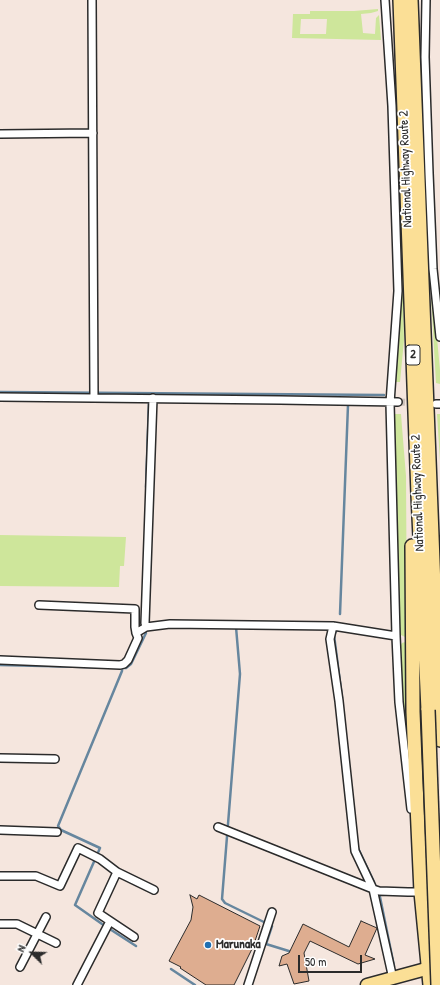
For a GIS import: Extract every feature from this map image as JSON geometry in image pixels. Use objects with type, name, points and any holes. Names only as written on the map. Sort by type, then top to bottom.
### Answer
[{"type":"highway","name":"National Highway Route 2","points":[[400,0],[418,495],[433,710],[440,740]]},
{"type":"highway","name":"National Highway Route 2","points":[[411,0],[426,369],[433,710],[432,983]]},
{"type":"highway","points":[[426,369],[440,534]]},
{"type":"highway","points":[[418,495],[412,517],[413,712],[421,892],[434,967],[432,983]]},
{"type":"main road","points":[[367,985],[434,967]]},
{"type":"street","points":[[92,0],[94,395]]},
{"type":"street","points":[[385,0],[392,106],[398,291],[390,403],[399,702],[420,875]]},
{"type":"street","points":[[426,0],[425,57],[429,173],[433,269],[440,337]]},
{"type":"street","points":[[0,134],[93,134]]},
{"type":"street","points":[[0,397],[94,395],[153,398],[398,402]]},
{"type":"street","points":[[0,660],[120,665],[124,664],[128,660],[145,623],[153,398]]},
{"type":"street","points":[[39,605],[135,609],[135,628],[142,629],[170,624],[333,626],[398,638]]},
{"type":"street","points":[[333,626],[330,639],[339,701],[355,851],[373,889],[393,979]]},
{"type":"street","points":[[0,758],[55,759]]},
{"type":"street","points":[[218,828],[379,891],[421,892]]},
{"type":"street","points":[[0,830],[57,832]]},
{"type":"street","points":[[0,876],[36,876],[60,886],[78,848],[97,857],[117,872],[154,890]]},
{"type":"street","points":[[117,872],[98,913],[108,925],[134,937]]},
{"type":"street","points":[[248,985],[272,912]]},
{"type":"street","points":[[20,967],[46,918]]},
{"type":"street","points":[[0,924],[17,924],[56,943]]},
{"type":"street","points":[[77,985],[108,925]]},
{"type":"green space","points":[[378,9],[378,11],[361,14],[363,33],[375,34],[376,18],[379,15],[381,40],[292,38],[293,14],[310,14],[310,11],[354,11]],"holes":[[[301,19],[327,19],[326,34],[300,34]]]},
{"type":"green space","points":[[402,294],[404,340],[400,382],[393,382]]},
{"type":"green space","points":[[433,295],[440,384],[436,383],[431,297]]},
{"type":"green space","points":[[393,414],[401,414],[406,476],[407,638],[399,634]]},
{"type":"green space","points":[[437,414],[440,414],[440,461]]},
{"type":"green space","points":[[0,535],[126,537],[124,566],[120,566],[119,587],[0,586]]},
{"type":"green space","points":[[417,620],[427,857],[425,856],[421,814]]},
{"type":"green space","points":[[405,642],[409,642],[409,744],[407,742],[403,707],[401,645]]},
{"type":"building","points":[[190,895],[197,899],[199,895],[260,926],[253,947],[234,985],[206,985],[180,968],[181,967],[169,961],[191,920],[193,907]]},
{"type":"building","points":[[361,921],[377,928],[365,955],[375,959],[358,964],[310,941],[304,953],[309,981],[294,984],[287,964],[279,966],[282,956],[289,953],[303,924],[349,947]]},
{"type":"waterway","points":[[0,392],[384,395]]},
{"type":"waterway","points":[[146,487],[149,401]]},
{"type":"waterway","points":[[340,614],[348,405]]},
{"type":"waterway","points":[[0,665],[126,668],[131,664],[146,633],[142,626],[142,621]]},
{"type":"waterway","points":[[236,627],[240,674],[222,899],[225,903],[272,926],[266,944],[292,952]]},
{"type":"waterway","points":[[338,629],[334,635],[342,698]]},
{"type":"waterway","points":[[122,669],[58,826],[61,830],[100,848],[75,905],[136,946]]},
{"type":"waterway","points":[[357,846],[374,882]]},
{"type":"waterway","points":[[380,897],[394,966]]},
{"type":"waterway","points":[[171,969],[195,985]]},
{"type":"tunnel","points":[[398,402],[417,403]]},
{"type":"place","name":"Marunaka","points":[[208,945]]}]
